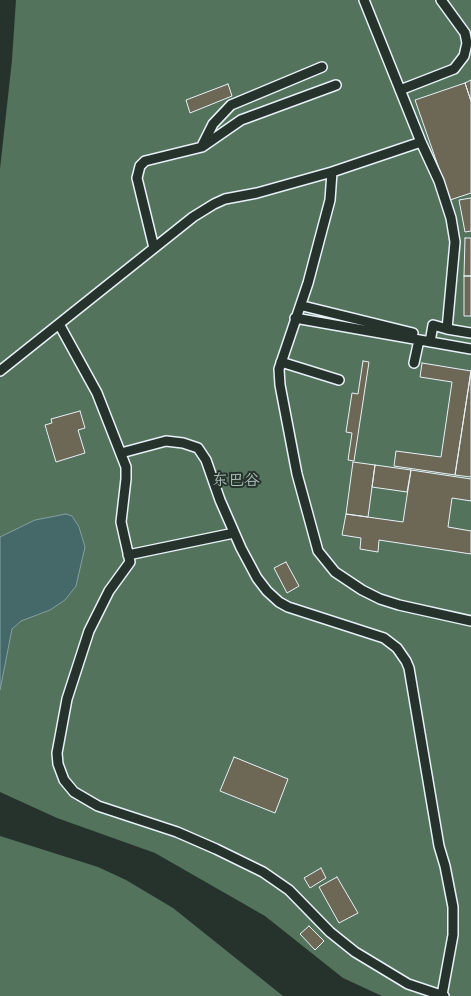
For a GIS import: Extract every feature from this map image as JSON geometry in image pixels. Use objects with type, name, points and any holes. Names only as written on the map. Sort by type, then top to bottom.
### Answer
[{"type":"lane","points":[[364,0],[446,199],[455,242],[446,328]]},
{"type":"lane","points":[[400,90],[454,69],[464,56],[467,43],[464,33],[441,0]]},
{"type":"lane","points":[[202,147],[213,124],[231,105],[322,67]]},
{"type":"lane","points":[[154,248],[138,183],[138,172],[140,166],[145,161],[202,147],[241,120],[336,85]]},
{"type":"lane","points":[[0,371],[203,210],[225,199],[258,193],[332,172],[421,142]]},
{"type":"lane","points":[[332,172],[330,200],[308,283],[279,369],[280,385],[297,474],[318,551],[335,572],[348,582],[380,599],[471,621]]},
{"type":"lane","points":[[304,306],[471,348]]},
{"type":"lane","points":[[296,318],[471,348]]},
{"type":"lane","points":[[59,324],[97,393],[120,453],[126,467],[121,522],[130,562],[109,591],[89,631],[67,699],[57,752],[60,772],[74,792],[98,806],[177,832],[263,872],[289,890],[330,932],[355,952],[408,984],[443,996],[451,945],[453,907],[439,846],[409,668],[406,661],[397,648],[377,634],[288,607],[267,590],[257,578],[241,548],[220,500],[206,460],[198,448],[183,443],[166,441],[120,453]]},
{"type":"lane","points":[[430,342],[433,325],[471,332]]},
{"type":"lane","points":[[414,364],[419,340]]},
{"type":"lane","points":[[281,362],[340,380]]},
{"type":"lane","points":[[128,555],[234,532]]},
{"type":"green space","name":"东巴谷","points":[[16,0],[471,0],[471,996],[382,996],[343,978],[265,916],[155,853],[57,818],[0,792],[0,169],[12,60]]},
{"type":"green space","points":[[0,836],[98,867],[126,880],[173,908],[283,996],[0,996]]},
{"type":"water","points":[[66,514],[72,516],[79,527],[85,547],[76,586],[65,600],[50,610],[21,621],[12,629],[0,690],[0,537],[35,520]]},
{"type":"building","points":[[471,80],[471,101],[465,83]]},
{"type":"building","points":[[465,83],[471,101],[471,193],[450,200],[415,100]]},
{"type":"building","points":[[228,84],[232,96],[190,113],[186,100]]},
{"type":"building","points":[[471,198],[471,231],[465,232],[459,200]]},
{"type":"building","points":[[465,238],[471,238],[471,276],[464,276]]},
{"type":"building","points":[[464,276],[471,276],[471,316],[464,316]]},
{"type":"building","points":[[363,361],[369,362],[354,461],[348,460],[352,433],[346,432],[352,393],[358,394]]},
{"type":"building","points":[[422,363],[471,371],[455,475],[394,466],[396,451],[441,457],[452,382],[420,377]]},
{"type":"building","points":[[471,371],[471,477],[455,475]]},
{"type":"building","points":[[80,411],[85,428],[78,430],[85,453],[56,462],[45,425],[52,423],[51,419]]},
{"type":"building","points":[[353,462],[375,465],[368,517],[346,514]]},
{"type":"building","points":[[375,465],[411,470],[407,492],[372,487]]},
{"type":"building","points":[[411,470],[471,479],[471,501],[452,498],[448,527],[471,531],[471,554],[379,540],[378,552],[360,549],[361,538],[342,535],[346,514],[403,522]]},
{"type":"building","points":[[286,562],[299,586],[287,593],[274,568]]},
{"type":"building","points":[[234,757],[288,779],[275,813],[220,791]]},
{"type":"building","points":[[321,868],[326,878],[310,888],[304,878]]},
{"type":"building","points":[[337,877],[358,913],[339,923],[319,887]]},
{"type":"building","points":[[309,926],[324,941],[315,950],[300,934]]}]
